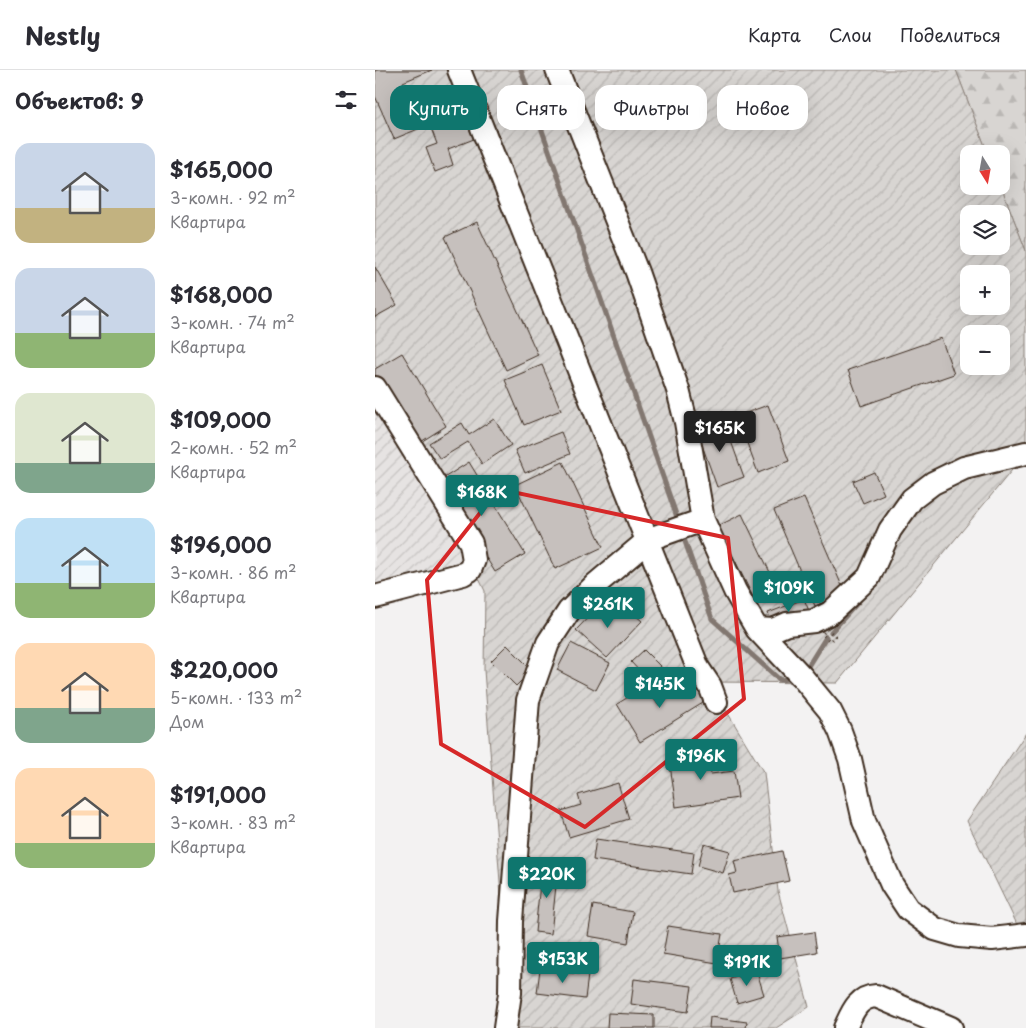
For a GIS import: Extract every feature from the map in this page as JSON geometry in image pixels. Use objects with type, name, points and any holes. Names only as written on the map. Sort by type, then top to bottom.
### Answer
[{"type":"street","points":[[459,70],[651,540],[698,668],[710,686],[716,702]]},
{"type":"street","points":[[557,70],[637,272],[678,390],[687,422],[698,522],[757,629],[802,677],[830,711],[840,731],[850,759],[864,821],[892,885],[908,909],[935,929],[959,936],[992,939],[1026,935]]},
{"type":"street","points":[[375,388],[471,543],[474,560],[470,570],[463,574],[375,596]]},
{"type":"street","points":[[757,629],[773,630],[787,624],[814,621],[830,612],[869,577],[890,530],[912,499],[933,483],[964,468],[1026,453]]},
{"type":"street","points":[[505,1028],[510,994],[511,921],[528,700],[548,642],[569,611],[595,585],[651,540],[698,522]]},
{"type":"street","points":[[845,1028],[854,1007],[869,996],[876,996],[951,1028]]},
{"type":"highlighted area","points":[[499,489],[728,538],[744,699],[585,827],[441,744],[427,580]]},
{"type":"shaded area","points":[[375,396],[479,561],[375,589]]},
{"type":"green space","points":[[375,70],[956,70],[985,145],[960,145],[960,195],[1004,195],[1008,205],[960,205],[960,255],[1010,255],[1010,209],[1026,251],[1026,453],[837,683],[709,682],[764,773],[778,891],[809,1007],[776,1028],[511,1028],[484,670],[485,591],[375,365]]},
{"type":"green space","points":[[956,70],[1026,70],[1026,251],[1010,205],[1004,195],[1010,195],[1010,145],[985,145]]},
{"type":"green space","points":[[1026,733],[1026,943],[967,821]]},
{"type":"building","points":[[375,70],[432,70],[403,82],[404,85],[390,85],[390,130],[375,96]]},
{"type":"building","points":[[390,130],[416,130],[394,139]]},
{"type":"building","points":[[432,130],[471,130],[474,139],[448,149],[453,165],[435,172],[426,148],[437,144]]},
{"type":"building","points":[[477,222],[538,355],[506,370],[445,237]]},
{"type":"building","points":[[375,267],[397,305],[375,317]]},
{"type":"building","points":[[941,338],[954,374],[861,406],[848,370]]},
{"type":"building","points":[[402,353],[446,426],[416,445],[375,378],[375,369]]},
{"type":"building","points":[[542,365],[561,410],[524,425],[505,380]]},
{"type":"building","points":[[768,405],[789,461],[758,473],[737,416]]},
{"type":"building","points":[[494,419],[511,445],[482,464],[468,442],[440,459],[429,443],[462,423],[469,435]]},
{"type":"building","points":[[723,419],[744,477],[717,487],[696,428]]},
{"type":"building","points":[[561,432],[570,454],[525,473],[515,450]]},
{"type":"building","points":[[469,462],[525,554],[495,572],[439,481]]},
{"type":"building","points":[[563,462],[603,547],[555,569],[515,485]]},
{"type":"building","points":[[874,472],[884,494],[863,503],[853,481]]},
{"type":"building","points":[[804,498],[845,593],[815,606],[774,510]]},
{"type":"building","points":[[742,514],[779,591],[756,603],[718,526]]},
{"type":"building","points":[[804,599],[810,613],[773,626],[768,613]]},
{"type":"building","points":[[601,604],[616,618],[626,607],[642,621],[607,658],[576,630]]},
{"type":"building","points":[[571,643],[610,663],[596,690],[557,670]]},
{"type":"building","points":[[507,645],[532,670],[516,686],[491,661]]},
{"type":"building","points":[[644,650],[666,672],[652,685],[631,662]]},
{"type":"building","points":[[700,679],[711,698],[640,742],[617,704],[646,686],[658,705]]},
{"type":"building","points":[[707,747],[711,774],[734,771],[738,798],[676,807],[670,765],[689,763],[687,750]]},
{"type":"building","points":[[618,783],[629,819],[569,837],[561,811],[581,805],[578,795]]},
{"type":"building","points":[[596,839],[694,853],[691,874],[593,860]]},
{"type":"building","points":[[704,844],[730,851],[723,873],[698,866]]},
{"type":"building","points":[[782,851],[789,881],[733,893],[729,875],[737,873],[734,861]]},
{"type":"building","points":[[542,864],[558,866],[551,934],[535,932]]},
{"type":"building","points":[[593,905],[633,912],[628,943],[588,936]]},
{"type":"building","points":[[668,926],[722,934],[717,963],[663,954]]},
{"type":"building","points":[[814,932],[817,952],[780,958],[777,937]]},
{"type":"building","points":[[540,969],[588,975],[585,999],[537,993]]},
{"type":"building","points":[[757,972],[764,995],[737,1003],[730,979]]},
{"type":"building","points":[[634,979],[692,986],[688,1012],[631,1004]]},
{"type":"building","points":[[608,1013],[654,1015],[654,1028],[607,1028]]},
{"type":"building","points":[[710,1017],[747,1022],[746,1028],[709,1028]]},
{"type":"waterway","points":[[521,70],[679,523]]},
{"type":"waterway","points":[[682,533],[712,619],[780,680],[795,678]]},
{"type":"waterway","points":[[831,632],[859,601]]},
{"type":"waterway","points":[[805,671],[826,637]]}]
